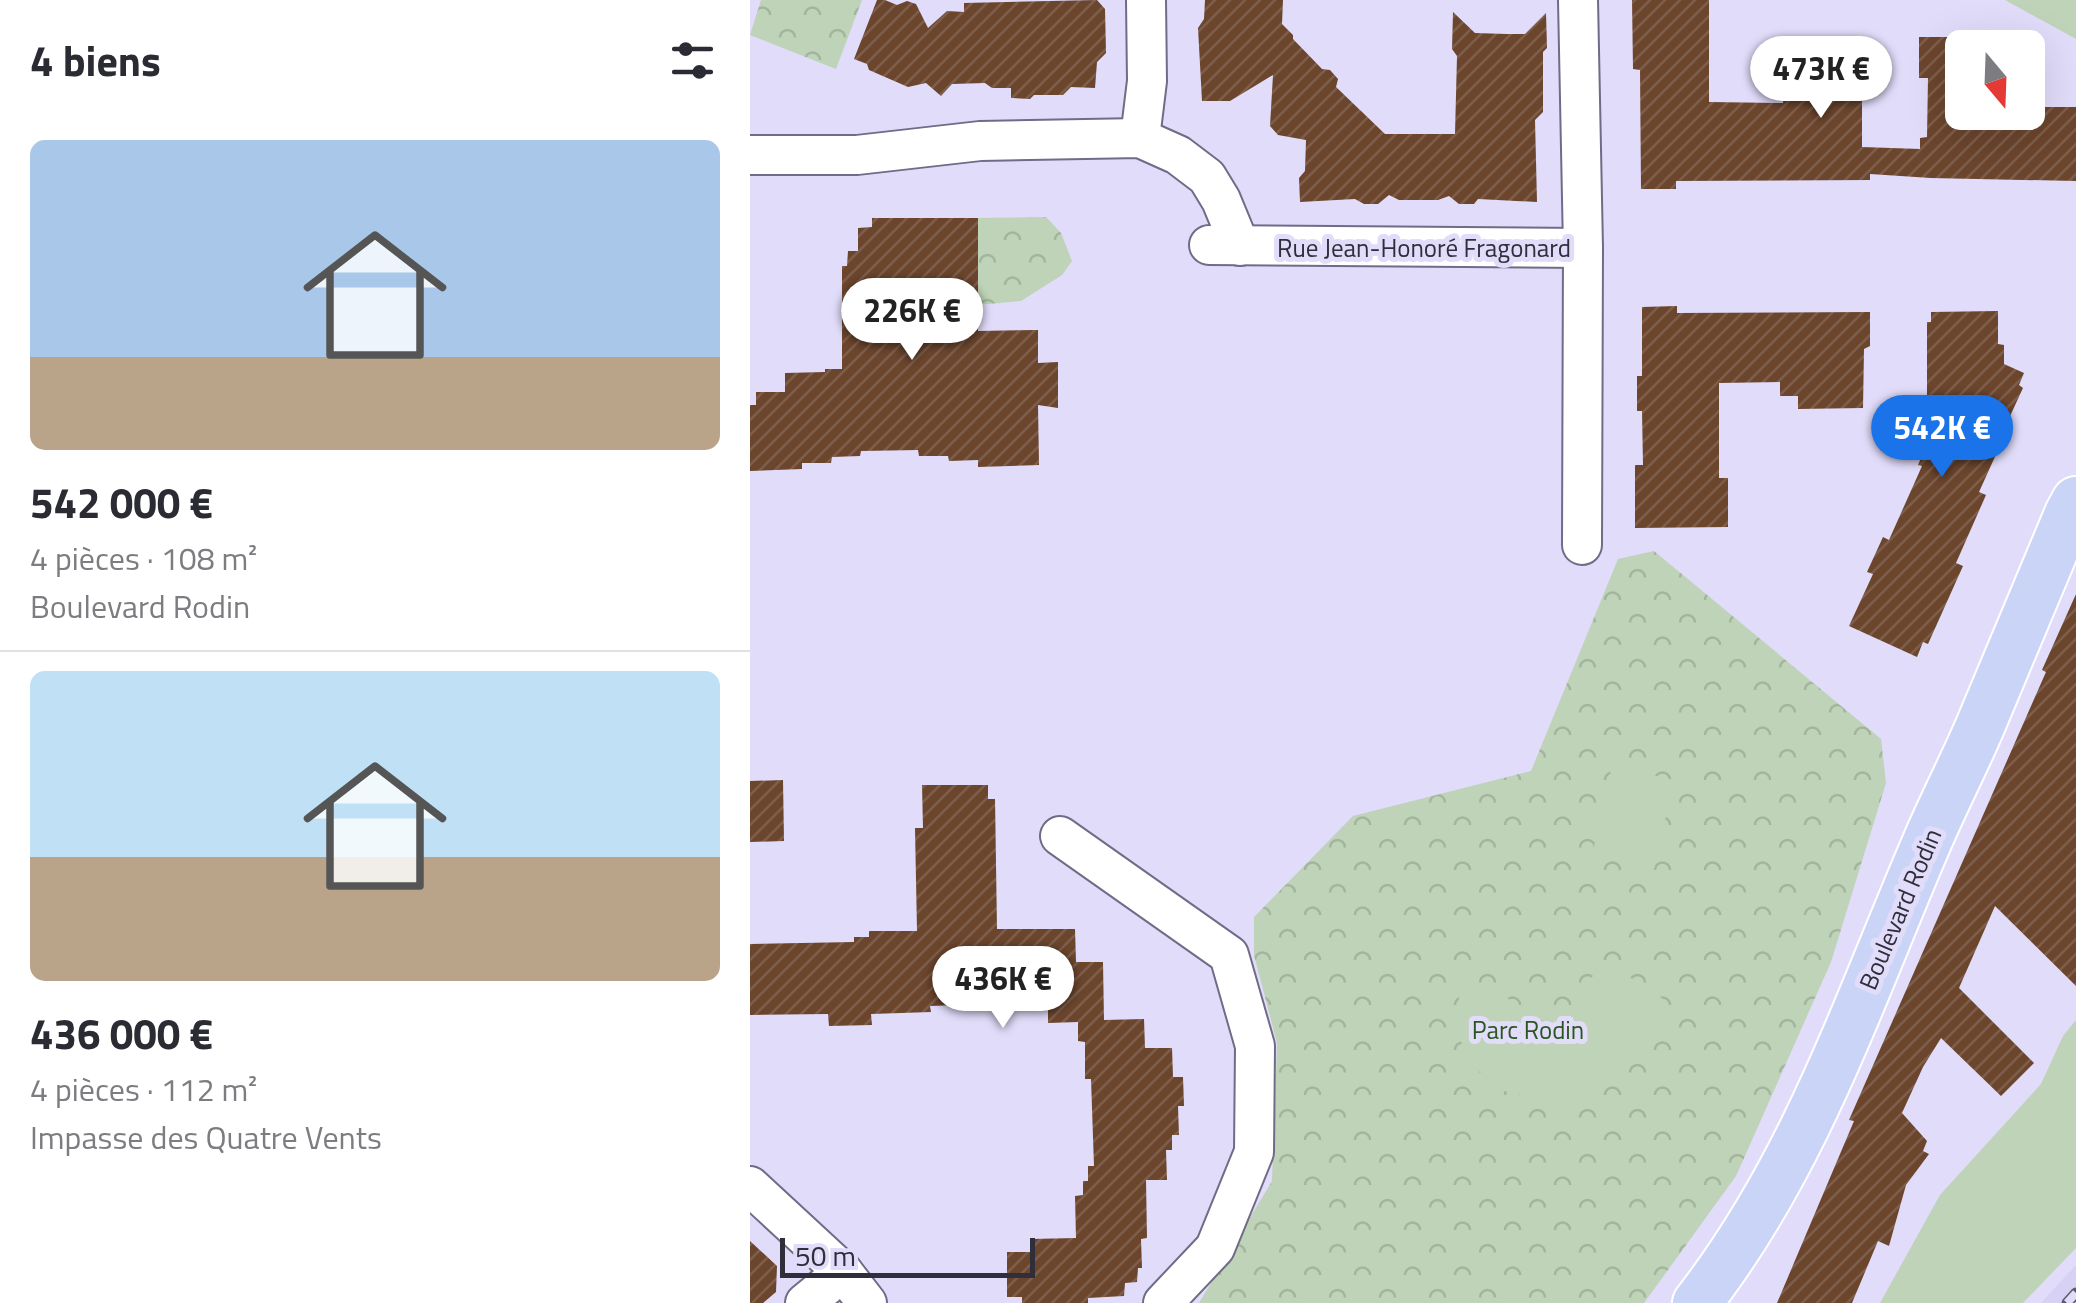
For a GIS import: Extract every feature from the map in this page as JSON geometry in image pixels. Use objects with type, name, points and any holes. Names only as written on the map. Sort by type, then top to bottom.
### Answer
[{"type":"main road","name":"Boulevard Rodin","points":[[1698,1303],[1754,1222],[1808,1126],[2076,501]]},
{"type":"street","points":[[750,156],[857,154],[980,141],[1140,138],[1147,80],[1146,0]]},
{"type":"street","points":[[1578,0],[1583,248]]},
{"type":"street","name":"Rue Jean-Honoré Fragonard","points":[[1140,138],[1178,155],[1207,177],[1221,200],[1225,246],[1583,248],[1582,545]]},
{"type":"street","points":[[1060,836],[1229,956],[1255,1046],[1254,1152],[1215,1248],[1163,1303]]},
{"type":"street","points":[[750,1186],[844,1272],[868,1303]]},
{"type":"street","points":[[805,1303],[844,1272]]},
{"type":"shaded area","points":[[2076,1265],[2076,1303],[2041,1303]]},
{"type":"green space","points":[[761,0],[862,0],[836,69],[750,35]]},
{"type":"green space","points":[[2005,0],[2076,0],[2076,39]]},
{"type":"green space","points":[[1046,217],[1061,233],[1072,261],[1062,275],[1021,301],[978,305],[978,218]]},
{"type":"green space","name":"Parc Rodin","points":[[1654,551],[1881,739],[1886,783],[1831,962],[1736,1176],[1644,1303],[1199,1303],[1272,1181],[1277,1043],[1254,955],[1254,917],[1353,816],[1531,771],[1618,559]]},
{"type":"green space","points":[[1612,766],[1674,780],[1654,870],[1592,856]]},
{"type":"green space","points":[[1602,959],[1663,999],[1619,1072],[1596,1095],[1575,1107],[1504,1091],[1475,1068],[1453,1027],[1460,994],[1499,991],[1540,1025],[1565,1026]]},
{"type":"green space","points":[[2076,1020],[2076,1248],[2023,1303],[1880,1303],[1940,1195],[2041,1084],[2063,1036]]},
{"type":"building","points":[[877,0],[916,4],[928,28],[947,11],[964,12],[964,3],[1097,0],[1105,9],[1106,53],[1097,62],[1095,88],[1071,87],[1063,95],[1034,95],[1030,99],[1011,98],[1011,88],[992,88],[985,83],[952,84],[941,96],[926,83],[908,87],[854,59]]},
{"type":"building","points":[[1205,0],[1283,0],[1282,24],[1293,39],[1322,69],[1330,70],[1338,79],[1336,87],[1385,134],[1455,134],[1457,56],[1452,49],[1453,12],[1475,33],[1507,34],[1525,34],[1546,13],[1543,112],[1535,120],[1537,202],[1478,199],[1474,204],[1459,204],[1449,196],[1438,200],[1399,200],[1389,195],[1378,204],[1355,199],[1300,202],[1299,178],[1305,171],[1306,140],[1278,135],[1270,126],[1273,75],[1230,101],[1202,101],[1198,28],[1204,19]]},
{"type":"building","points":[[1632,0],[1709,0],[1709,102],[1783,103],[1784,90],[1862,87],[1862,147],[1920,149],[1920,138],[1927,137],[1928,78],[1919,78],[1919,37],[1945,37],[1945,130],[2045,130],[2045,107],[2076,107],[2076,181],[1870,174],[1870,180],[1676,181],[1676,189],[1641,189],[1640,70],[1633,69]]},
{"type":"building","points":[[872,218],[978,218],[978,331],[1038,330],[1038,363],[1058,362],[1058,408],[1038,405],[1039,465],[978,467],[978,460],[919,456],[918,450],[861,451],[860,456],[832,457],[831,463],[802,463],[802,469],[750,471],[750,405],[756,405],[756,392],[785,392],[785,373],[842,369],[842,266],[847,266],[848,251],[858,251],[858,228],[872,227]]},
{"type":"building","points":[[1677,306],[1677,313],[1870,312],[1870,346],[1864,349],[1863,408],[1798,409],[1798,396],[1780,396],[1780,382],[1719,383],[1719,478],[1728,478],[1728,527],[1635,528],[1635,465],[1643,465],[1642,411],[1637,411],[1637,376],[1642,376],[1642,307]]},
{"type":"building","points":[[1998,311],[1998,344],[2004,345],[2004,364],[2024,373],[2019,385],[2023,388],[1979,492],[1986,495],[1956,563],[1963,566],[1928,644],[1923,642],[1917,657],[1849,626],[1873,574],[1867,572],[1883,537],[1889,540],[1922,466],[1918,465],[1927,444],[1927,322],[1931,322],[1931,312]]},
{"type":"building","points":[[2076,594],[2076,986],[1995,906],[1959,988],[2034,1063],[2001,1096],[1941,1038],[1902,1113],[1927,1141],[1923,1151],[1929,1154],[1906,1185],[1889,1246],[1878,1241],[1852,1303],[1777,1303],[1854,1121],[1849,1120],[2046,672],[2042,670]]},
{"type":"building","points":[[783,780],[784,841],[750,842],[750,781]]},
{"type":"building","points":[[922,785],[988,785],[988,799],[995,799],[997,929],[1075,929],[1076,962],[1103,962],[1104,1020],[1144,1019],[1145,1048],[1172,1048],[1173,1077],[1183,1077],[1179,1135],[1172,1135],[1172,1150],[1166,1150],[1167,1180],[1146,1180],[1147,1238],[1141,1239],[1142,1268],[1138,1268],[1137,1282],[1125,1283],[1124,1296],[1088,1298],[1088,1303],[1022,1303],[1022,1297],[1007,1297],[1007,1252],[1030,1252],[1031,1239],[1076,1238],[1075,1196],[1083,1195],[1088,1166],[1094,1166],[1091,1079],[1085,1079],[1085,1042],[1078,1041],[1078,1022],[1048,1023],[1048,1010],[988,1011],[988,1004],[930,1006],[931,1012],[871,1014],[872,1025],[829,1026],[828,1014],[750,1015],[750,944],[854,942],[854,937],[869,937],[869,931],[917,931],[915,828],[923,828]]},
{"type":"building","points":[[750,1241],[777,1266],[776,1292],[763,1303],[750,1303]]},
{"type":"railway","points":[[2067,1303],[2076,1293]]}]
